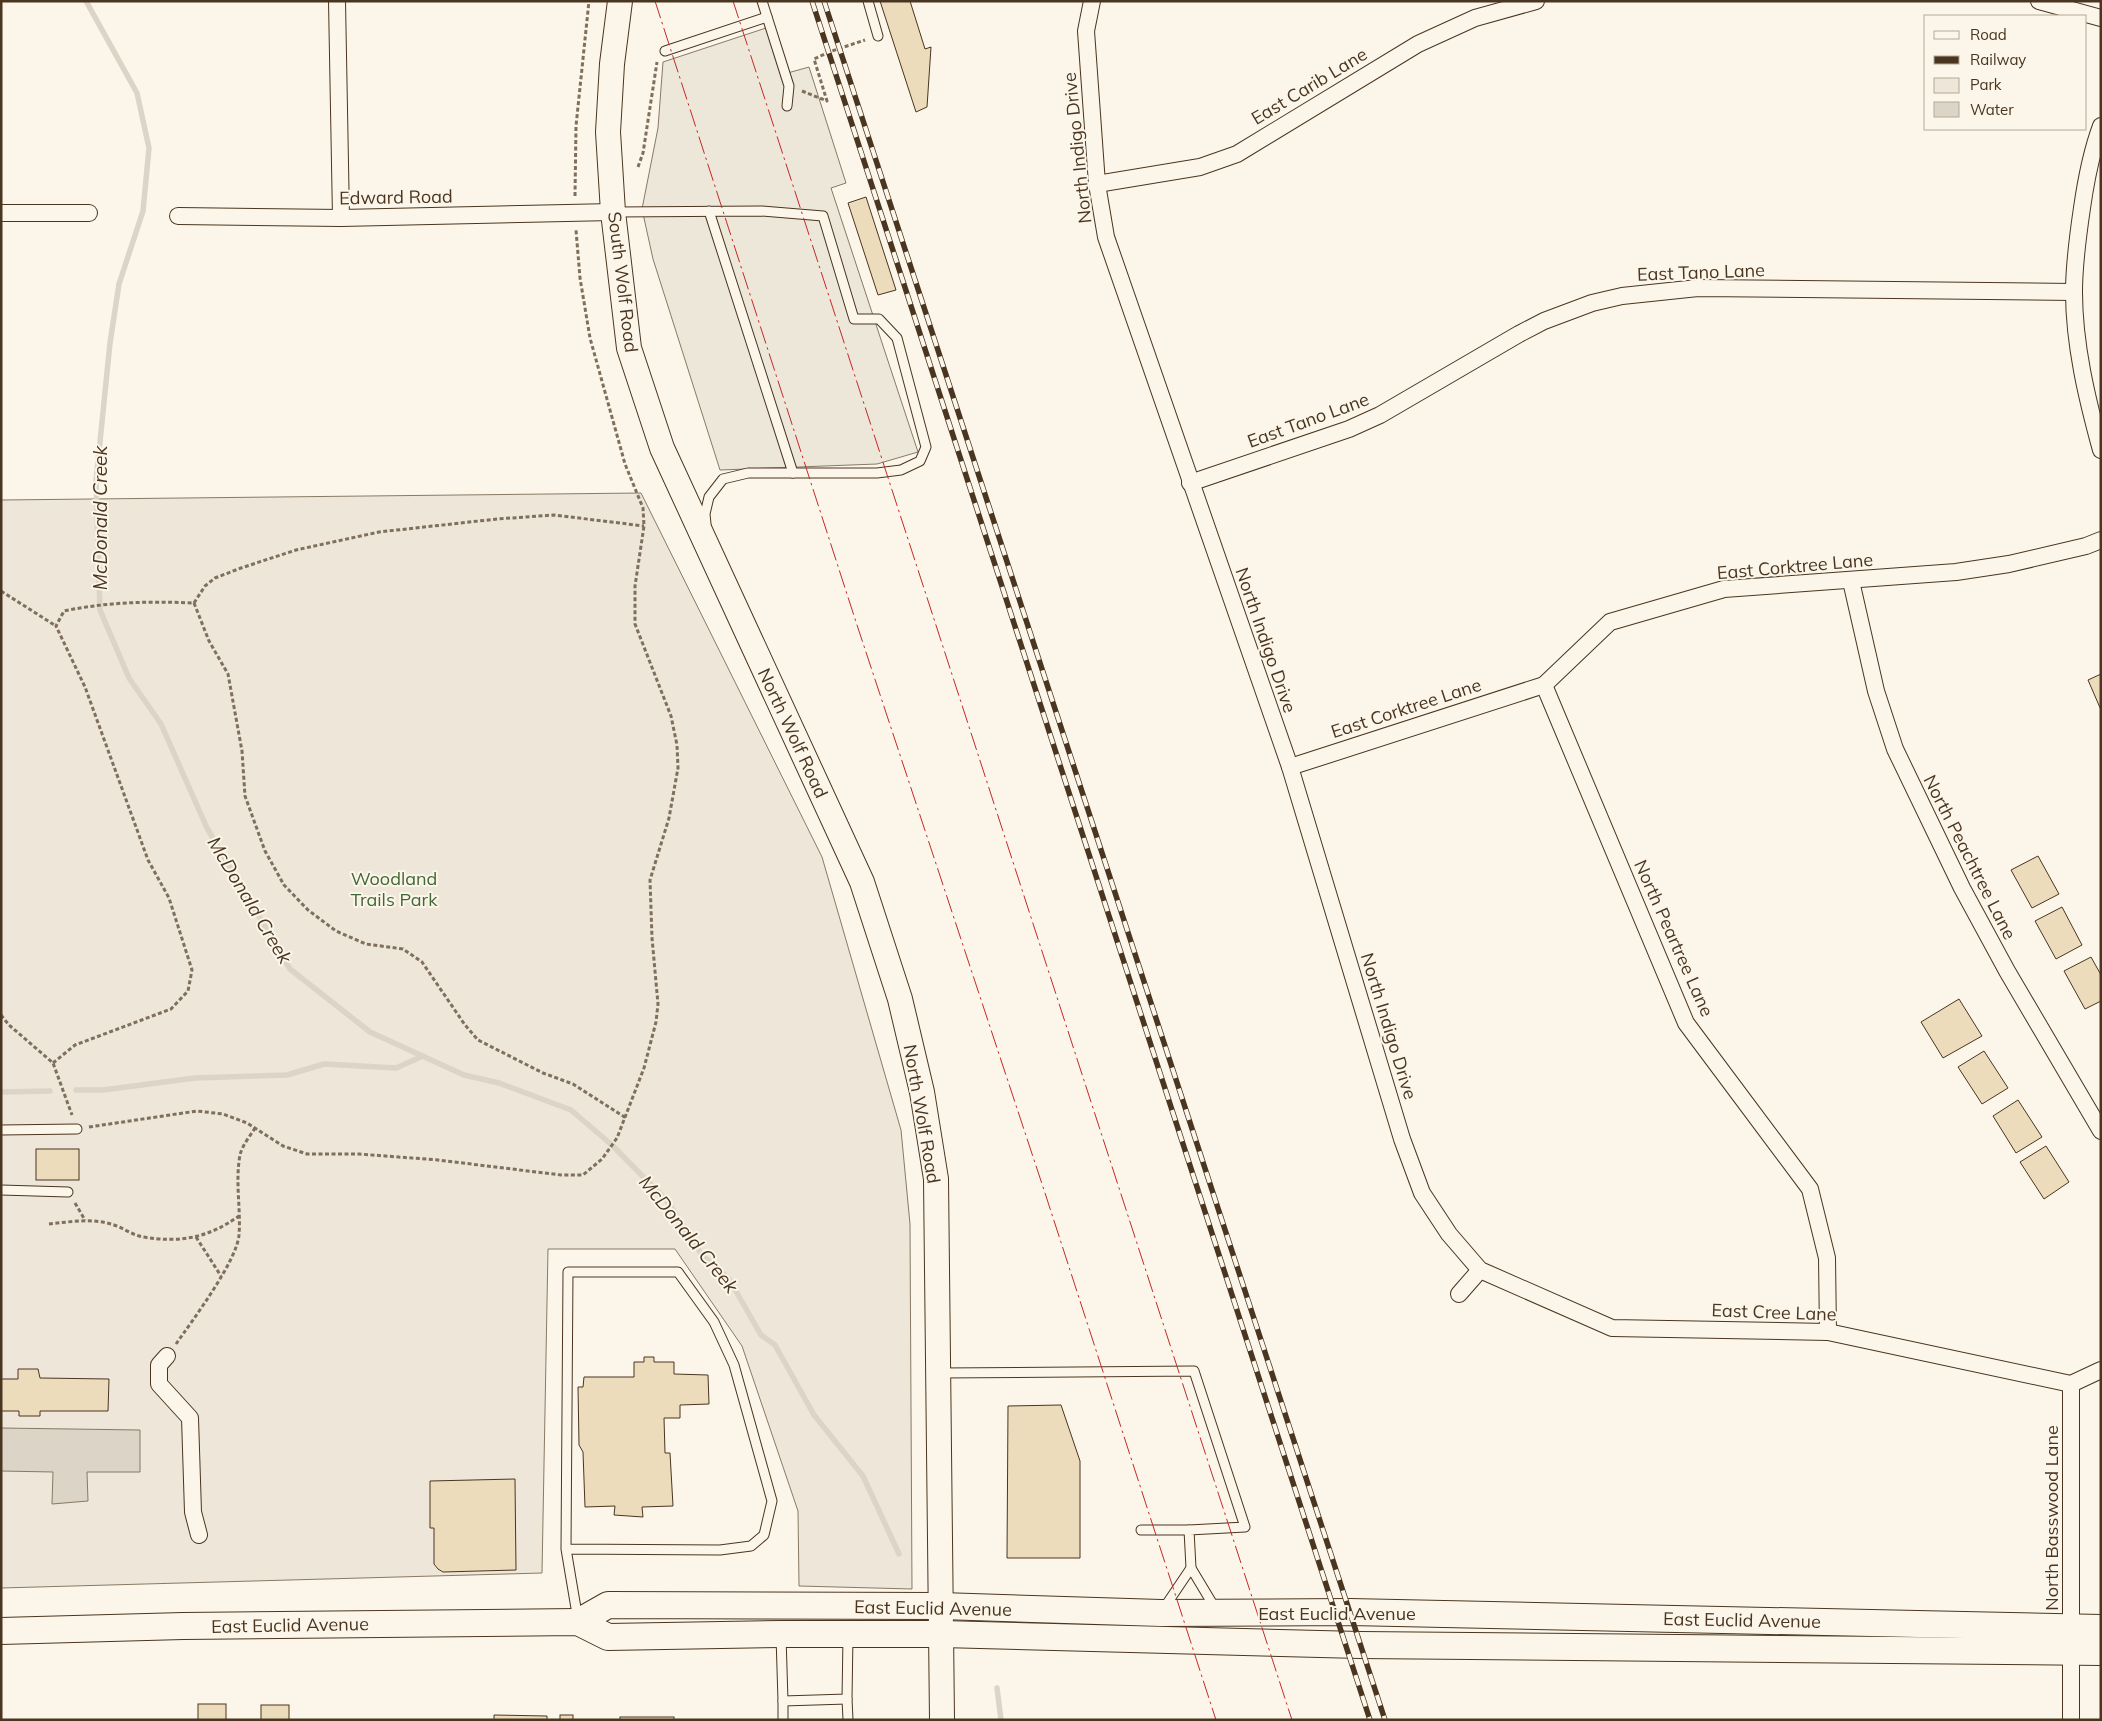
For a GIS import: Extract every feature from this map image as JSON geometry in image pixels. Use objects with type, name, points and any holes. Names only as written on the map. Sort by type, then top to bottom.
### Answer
[{"type":"main road","name":"South Wolf Road","points":[[620,1],[612,64],[608,132],[613,212],[629,348],[662,448],[708,549]]},
{"type":"main road","name":"North Wolf Road","points":[[708,549],[862,882],[900,999],[922,1092],[936,1179],[942,1720]]},
{"type":"main road","name":"East Euclid Avenue","points":[[578,1622],[608,1606],[941,1606],[1161,1613],[1360,1612],[2072,1640],[2101,1652]]},
{"type":"main road","name":"East Euclid Avenue","points":[[1,1631],[183,1626],[578,1622],[608,1637],[848,1633],[942,1634],[1360,1645],[2072,1640],[2101,1628]]},
{"type":"street","points":[[337,1],[341,218]]},
{"type":"street","name":"North Indigo Drive","points":[[1092,1],[1086,31],[1097,184],[1106,237],[1290,767],[1402,1139],[1422,1193],[1449,1234],[1480,1270]]},
{"type":"street","name":"East Carib Lane","points":[[1097,184],[1200,167],[1237,154],[1418,44],[1474,18],[1536,1]]},
{"type":"street","points":[[2038,1],[2101,18]]},
{"type":"street","points":[[2101,126],[2086,179],[2078,237],[2074,292],[2078,345],[2096,411],[2101,450]]},
{"type":"street","name":"Edward Road","points":[[178,216],[341,218],[613,212]]},
{"type":"street","points":[[1,213],[89,213]]},
{"type":"street","name":"East Tano Lane","points":[[1190,483],[1349,429],[1380,415],[1544,321],[1592,303],[1622,296],[1698,288],[2074,292]]},
{"type":"street","name":"East Corktree Lane","points":[[1290,767],[1544,684],[1610,622],[1724,589],[1956,572],[2009,564],[2086,546],[2101,540]]},
{"type":"street","name":"North Peachtree Lane","points":[[1851,581],[1876,691],[1902,766],[1962,888],[2007,971],[2101,1131]]},
{"type":"street","name":"North Peartree Lane","points":[[1544,684],[1686,1023],[1810,1189],[1827,1258],[1828,1332]]},
{"type":"street","points":[[1459,1294],[1480,1270]]},
{"type":"street","name":"East Cree Lane","points":[[1480,1270],[1612,1328],[1828,1332],[2070,1384]]},
{"type":"street","points":[[167,1356],[159,1365],[159,1384],[190,1418],[193,1512],[199,1535]]},
{"type":"street","points":[[2070,1384],[2101,1370]]},
{"type":"street","name":"North Basswood Lane","points":[[2070,1384],[2071,1720]]},
{"type":"lane","points":[[762,1],[789,86],[788,106]]},
{"type":"lane","points":[[868,1],[878,36]]},
{"type":"lane","points":[[665,51],[767,17]]},
{"type":"lane","points":[[709,211],[793,473]]},
{"type":"lane","points":[[613,212],[762,212],[823,216],[854,319],[879,319],[897,338],[926,447],[920,462],[901,470],[877,473],[748,473],[723,480],[708,497],[705,514],[708,549]]},
{"type":"lane","points":[[1,1130],[78,1129]]},
{"type":"lane","points":[[1,1190],[68,1192]]},
{"type":"lane","points":[[566,1549],[720,1550],[751,1546],[764,1534],[772,1501],[734,1365],[714,1322],[678,1272],[568,1272],[566,1549],[578,1622]]},
{"type":"lane","points":[[937,1373],[1194,1371],[1245,1527],[1141,1530]]},
{"type":"lane","points":[[1189,1530],[1191,1568],[1218,1613]]},
{"type":"lane","points":[[1161,1613],[1191,1568]]},
{"type":"lane","points":[[848,1633],[848,1720]]},
{"type":"lane","points":[[780,1634],[783,1720]]},
{"type":"lane","points":[[783,1701],[847,1699]]},
{"type":"path","points":[[575,189],[576,126],[589,1]]},
{"type":"path","points":[[789,86],[827,101],[814,59],[829,52],[878,36]]},
{"type":"path","points":[[638,167],[657,63],[665,51]]},
{"type":"path","points":[[1,1015],[9,1025],[53,1063],[78,1129],[196,1111],[223,1114],[255,1128],[283,1146],[307,1154],[360,1154],[428,1159],[561,1175],[584,1175],[609,1150],[626,1118],[644,1068],[656,1022],[658,1004],[652,938],[650,880],[669,818],[678,768],[677,745],[671,716],[635,624],[635,586],[644,526],[644,508],[626,464],[590,338],[580,278],[576,229]]},
{"type":"path","points":[[194,603],[205,586],[215,578],[241,568],[296,550],[379,532],[497,519],[554,515],[644,526]]},
{"type":"path","points":[[1,591],[56,626],[85,687],[148,860],[169,898],[192,970],[188,991],[171,1008],[75,1045],[53,1063]]},
{"type":"path","points":[[56,626],[64,611],[86,606],[151,601],[194,603]]},
{"type":"path","points":[[194,603],[209,641],[228,674],[242,751],[246,796],[265,851],[284,885],[308,910],[336,931],[366,944],[403,949],[422,962],[465,1025],[478,1040],[543,1073],[573,1084],[626,1118]]},
{"type":"path","points":[[167,1356],[204,1304],[233,1254],[239,1237],[238,1216],[241,1154],[255,1128]]},
{"type":"path","points":[[68,1192],[85,1220]]},
{"type":"path","points":[[49,1224],[85,1220],[111,1224],[142,1237],[176,1239],[196,1238],[210,1234],[238,1216]]},
{"type":"path","points":[[196,1238],[220,1276]]},
{"type":"green space","name":"Woodland Trails Park","points":[[641,493],[822,857],[901,1130],[910,1224],[912,1589],[799,1586],[798,1511],[742,1346],[675,1249],[548,1249],[542,1573],[1,1588],[1,500]]},
{"type":"shaded area","points":[[769,27],[784,74],[809,67],[846,183],[831,188],[918,452],[877,464],[720,470],[653,259],[642,209],[658,128],[663,62]]},
{"type":"water","points":[[1,1428],[140,1430],[140,1472],[87,1472],[88,1501],[52,1504],[53,1472],[1,1471]]},
{"type":"building","points":[[880,1],[910,1],[925,49],[931,47],[927,107],[916,112]]},
{"type":"building","points":[[866,197],[896,290],[878,295],[848,203]]},
{"type":"building","points":[[2101,674],[2101,710],[2088,680]]},
{"type":"building","points":[[2038,856],[2059,894],[2032,908],[2011,870]]},
{"type":"building","points":[[2062,907],[2082,945],[2056,959],[2035,921]]},
{"type":"building","points":[[2091,957],[2101,975],[2101,1001],[2085,1009],[2064,971]]},
{"type":"building","points":[[1959,999],[1982,1036],[1943,1058],[1921,1022]]},
{"type":"building","points":[[1984,1051],[2008,1088],[1982,1104],[1958,1067]]},
{"type":"building","points":[[2018,1100],[2042,1137],[2016,1153],[1993,1116]]},
{"type":"building","points":[[2046,1146],[2069,1182],[2044,1199],[2020,1162]]},
{"type":"building","points":[[36,1149],[79,1149],[79,1180],[36,1180]]},
{"type":"building","points":[[644,1357],[654,1357],[654,1362],[674,1362],[674,1374],[708,1375],[709,1404],[680,1405],[680,1418],[664,1418],[665,1453],[670,1453],[673,1506],[642,1507],[643,1517],[614,1515],[615,1506],[585,1507],[583,1452],[579,1445],[578,1387],[583,1387],[584,1377],[634,1377],[634,1362],[644,1362]]},
{"type":"building","points":[[18,1369],[38,1369],[40,1378],[109,1379],[108,1411],[40,1411],[40,1416],[19,1416],[19,1411],[1,1411],[1,1379],[18,1379]]},
{"type":"building","points":[[1061,1405],[1080,1461],[1080,1558],[1007,1558],[1008,1406]]},
{"type":"building","points":[[515,1479],[516,1570],[443,1572],[438,1569],[434,1564],[434,1528],[430,1528],[430,1481]]},
{"type":"building","points":[[198,1704],[226,1704],[226,1720],[198,1720]]},
{"type":"building","points":[[261,1705],[289,1705],[289,1720],[261,1720]]},
{"type":"building","points":[[494,1715],[547,1716],[547,1720],[494,1720]]},
{"type":"building","points":[[560,1715],[573,1715],[573,1720],[560,1720]]},
{"type":"building","points":[[620,1717],[674,1717],[674,1720],[620,1720]]},
{"type":"waterway","name":"McDonald Creek","points":[[86,1],[137,93],[149,148],[143,211],[119,284],[110,343],[96,481],[100,610],[129,678],[161,724],[207,828],[290,969],[370,1032],[464,1075],[499,1083],[571,1110],[613,1146],[668,1202],[702,1255],[729,1279],[761,1335],[775,1345],[814,1415],[863,1476],[899,1554]]},
{"type":"waterway","points":[[76,1090],[103,1090],[195,1078],[287,1075],[324,1064],[396,1068],[423,1056]]},
{"type":"waterway","points":[[1,1092],[50,1091]]},
{"type":"waterway","name":"McDonald Creek","points":[[997,1688],[1001,1720]]},
{"type":"railway","points":[[812,1],[1370,1720]]},
{"type":"railway","points":[[824,1],[1385,1720]]},
{"type":"power","points":[[655,1],[857,625],[1045,1193],[1216,1720]]},
{"type":"power","points":[[733,1],[1292,1720]]}]
